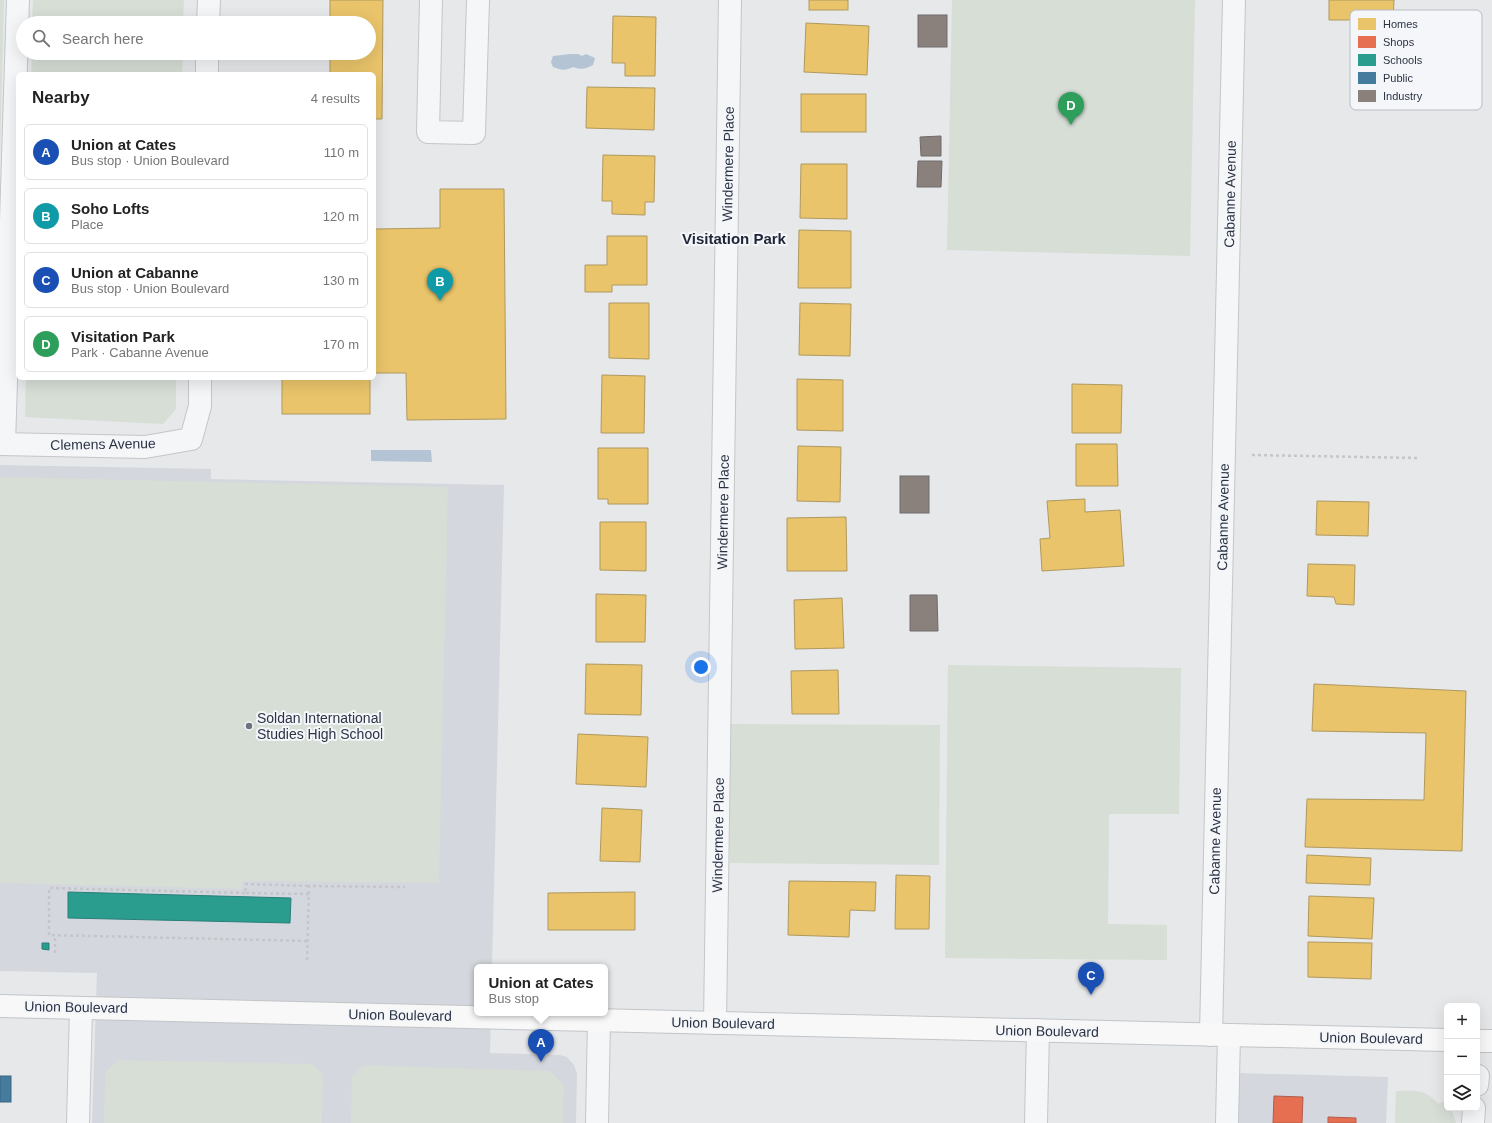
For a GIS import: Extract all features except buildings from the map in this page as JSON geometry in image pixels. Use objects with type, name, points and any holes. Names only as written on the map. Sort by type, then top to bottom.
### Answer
[{"type":"main road","name":"Union Boulevard","points":[[0,1006],[1444,1040]]},
{"type":"main road","points":[[1480,1041],[1492,1041]]},
{"type":"street","points":[[17,16],[18,0]]},
{"type":"street","points":[[208,0],[208,16]]},
{"type":"street","points":[[430,0],[428,132],[474,133],[478,0]]},
{"type":"street","name":"Windermere Place","points":[[715,1023],[730,0]]},
{"type":"street","name":"Cabanne Avenue","points":[[1227,1123],[1220,1035],[1234,0]]},
{"type":"street","points":[[2,444],[16,56]]},
{"type":"street","points":[[207,60],[207,72]]},
{"type":"street","name":"Clemens Avenue","points":[[2,444],[145,447],[191,439],[200,406],[200,380]]},
{"type":"street","points":[[78,1123],[81,1008]]},
{"type":"street","points":[[597,1123],[599,1020]]},
{"type":"street","points":[[1036,1123],[1038,1030]]},
{"type":"street","points":[[1473,1123],[1474,1111]]},
{"type":"path","points":[[1252,455],[1419,458]]},
{"type":"path","points":[[245,893],[246,884],[405,888]]},
{"type":"path","points":[[307,960],[309,886]]},
{"type":"path","points":[[308,941],[49,935],[49,888],[309,894]]},
{"type":"path","points":[[55,935],[55,953]]},
{"type":"shaded area","points":[[0,0],[4,0],[0,156]]},
{"type":"shaded area","points":[[33,0],[184,0],[183,16],[32,16]]},
{"type":"shaded area","points":[[952,0],[1195,0],[1190,256],[947,250]]},
{"type":"shaded area","points":[[32,60],[183,60],[182,72],[31,72]]},
{"type":"shaded area","points":[[26,380],[176,380],[176,409],[163,424],[25,417]]},
{"type":"shaded area","name":"Soldan International Studies High School","points":[[0,465],[211,469],[211,479],[504,485],[492,964],[474,964],[474,1016],[491,1016],[490,1053],[560,1055],[567,1057],[574,1065],[577,1074],[576,1123],[92,1123],[97,973],[0,971]]},
{"type":"shaded area","points":[[0,477],[448,487],[439,883],[242,881],[242,889],[0,883]]},
{"type":"shaded area","points":[[948,665],[1181,668],[1179,814],[1109,814],[1108,924],[1167,925],[1167,960],[945,958]]},
{"type":"shaded area","points":[[730,724],[940,725],[939,865],[730,863]]},
{"type":"shaded area","points":[[118,1060],[312,1064],[323,1075],[322,1123],[104,1123],[105,1072]]},
{"type":"shaded area","points":[[364,1065],[550,1071],[564,1085],[563,1123],[351,1123],[352,1076]]},
{"type":"shaded area","points":[[1239,1073],[1388,1077],[1386,1123],[1237,1123]]},
{"type":"shaded area","points":[[1396,1091],[1414,1091],[1429,1095],[1438,1104],[1444,1101],[1444,1111],[1452,1111],[1456,1123],[1395,1123]]},
{"type":"water","points":[[578,54],[582,56],[586,54],[595,58],[593,65],[583,69],[573,67],[565,70],[553,67],[551,62],[553,56]]},
{"type":"water","points":[[371,450],[431,450],[432,462],[371,461]]},
{"type":"place","name":"Visitation Park","points":[[1071,125]]},
{"type":"place","name":"Soho Lofts","points":[[440,301]]},
{"type":"place","name":"Soldan International Studies High School","points":[[249,726]]},
{"type":"place","name":"Union at Cabanne","points":[[1091,995]]},
{"type":"place","name":"Union at Cates","points":[[541,1062]]},
{"type":"district","name":"Visitation Park","points":[[734,239]]}]
